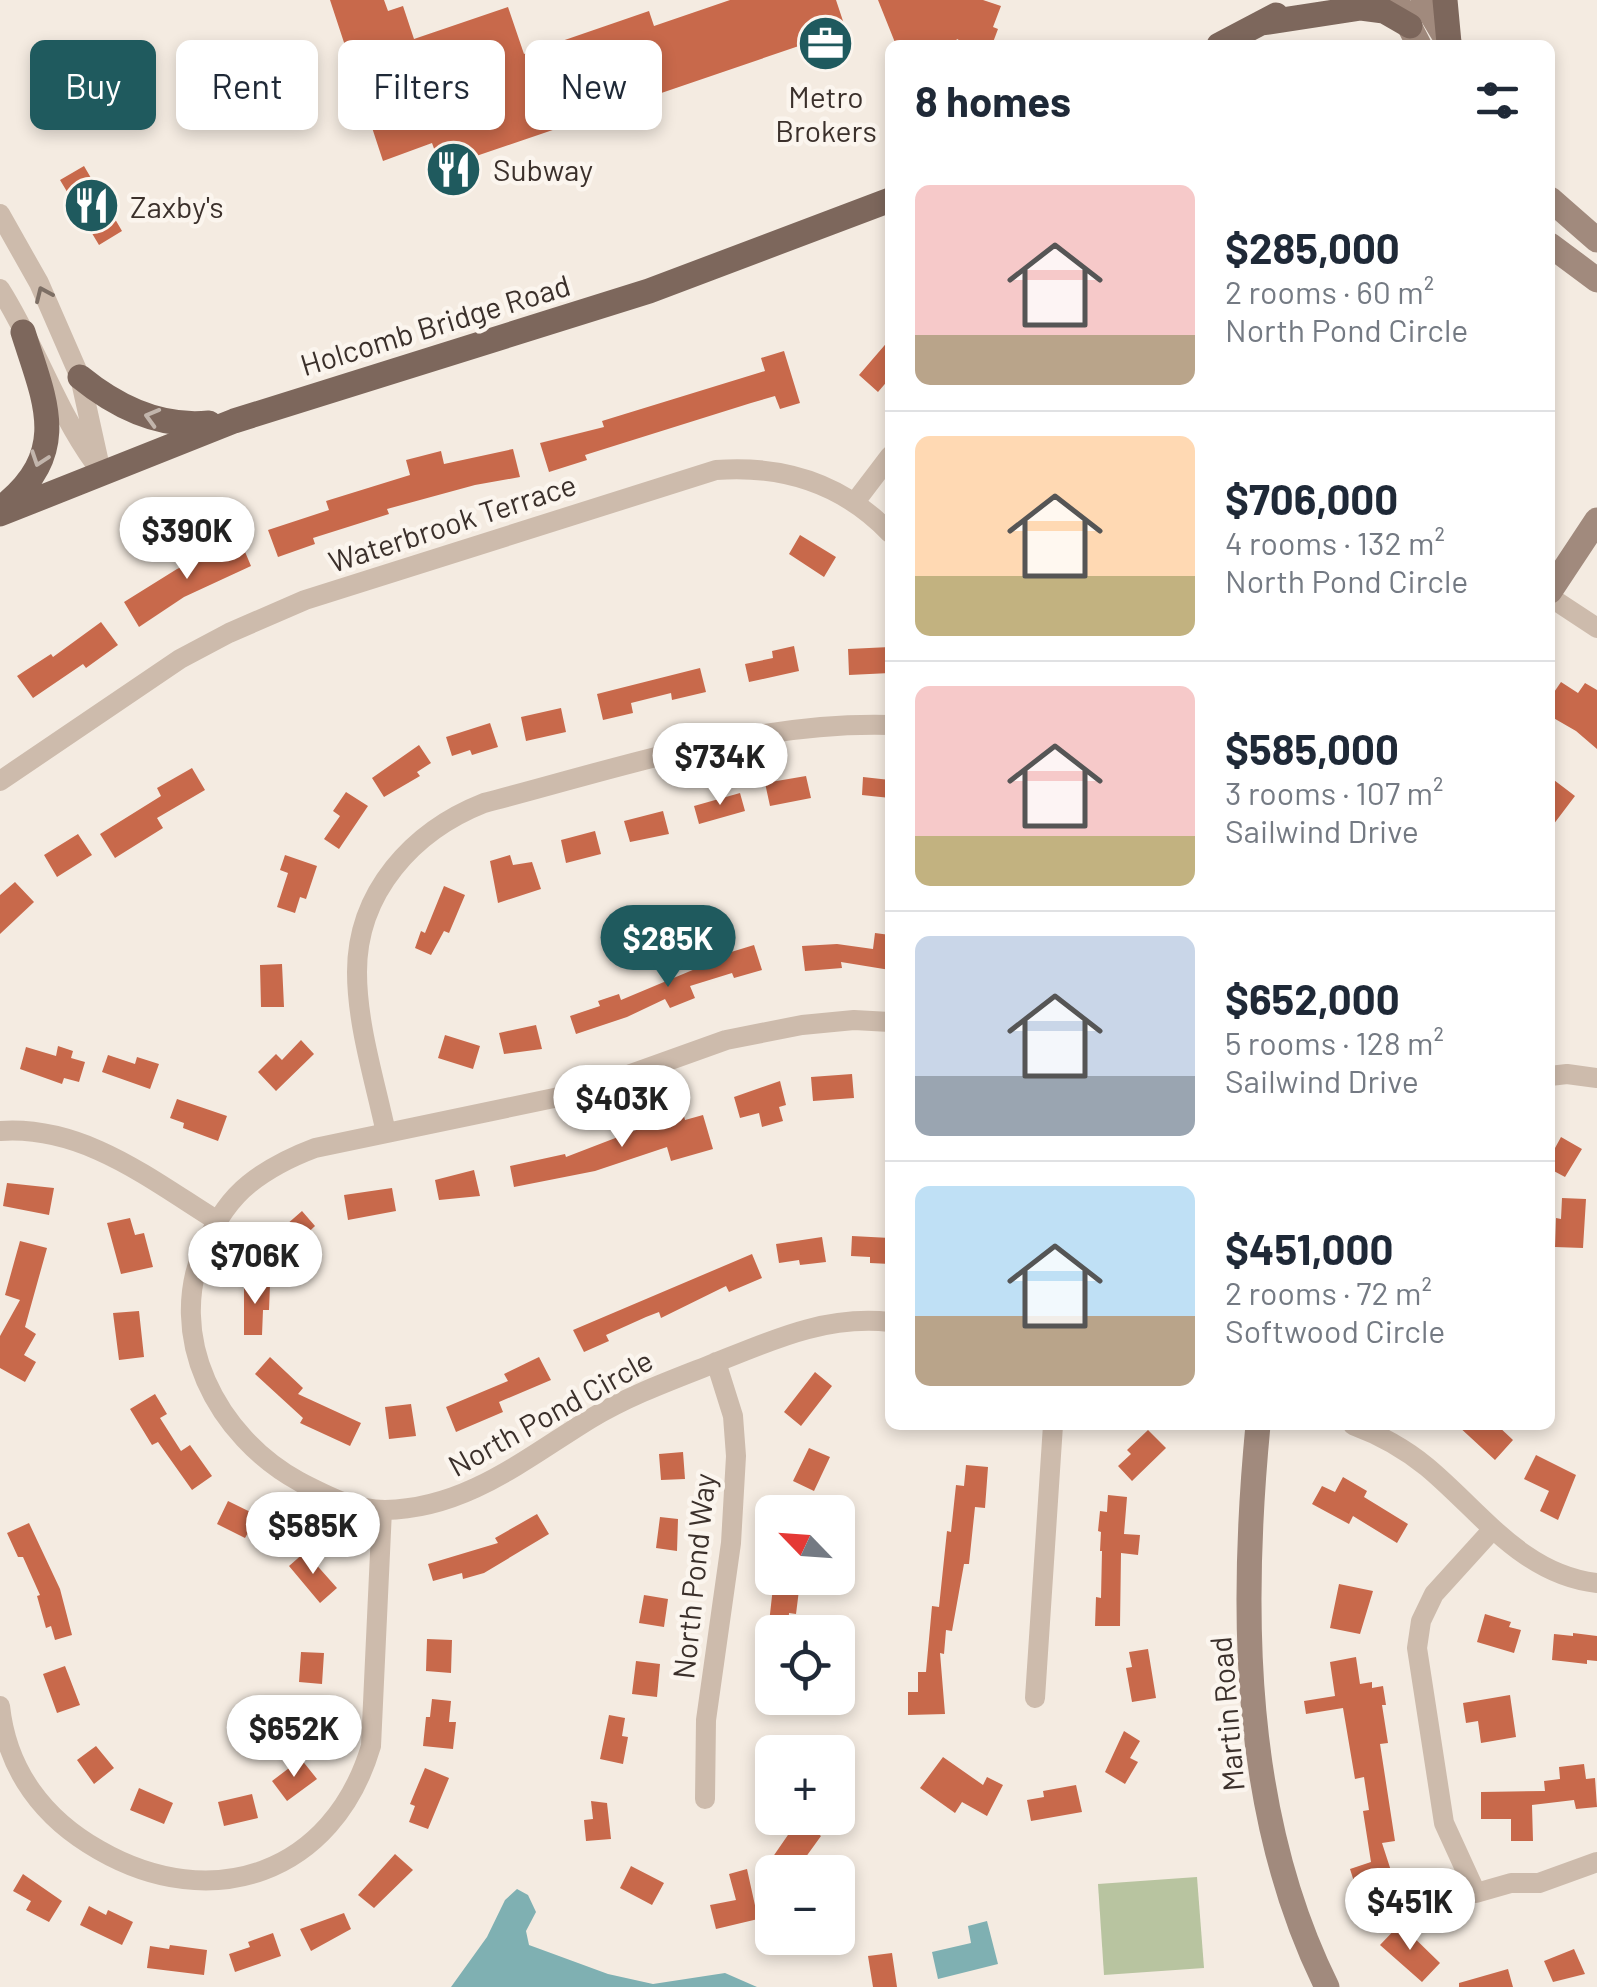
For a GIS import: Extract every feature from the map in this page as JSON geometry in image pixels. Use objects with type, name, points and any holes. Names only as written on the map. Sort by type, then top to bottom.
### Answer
[{"type":"main road","points":[[1229,40],[1304,0]]},
{"type":"main road","points":[[1445,0],[1450,40]]},
{"type":"main road","points":[[1262,23],[1361,8],[1384,12],[1415,36]]},
{"type":"main road","name":"Holcomb Bridge Road","points":[[0,511],[234,421],[649,292],[885,202]]},
{"type":"main road","points":[[0,511],[29,485],[50,419],[24,332]]},
{"type":"main road","points":[[80,377],[113,402],[148,417],[190,425],[234,421]]},
{"type":"street","points":[[1396,0],[1415,36]]},
{"type":"street","points":[[1423,0],[1448,40]]},
{"type":"street","points":[[1555,204],[1597,240]]},
{"type":"street","points":[[0,214],[39,283],[80,377],[102,472]]},
{"type":"street","points":[[1555,249],[1597,280]]},
{"type":"street","points":[[0,289],[78,439],[102,472]]},
{"type":"street","points":[[855,502],[885,463]]},
{"type":"street","name":"Waterbrook Terrace","points":[[0,781],[180,659],[229,633],[305,600],[716,470],[752,468],[785,472],[822,484],[855,502],[885,529]]},
{"type":"street","points":[[1555,586],[1597,520]]},
{"type":"street","points":[[1555,598],[1597,628]]},
{"type":"street","points":[[386,1133],[359,997],[359,947],[368,912],[382,883],[406,852],[431,829],[484,803],[753,734],[827,724],[885,725]]},
{"type":"street","name":"North Pond Circle","points":[[885,1022],[802,1025],[726,1040],[578,1094],[315,1148],[282,1161],[246,1186],[216,1220],[197,1263],[190,1310],[194,1354],[212,1398],[238,1432],[290,1476],[336,1501],[382,1510],[414,1508],[465,1496],[596,1416],[657,1385],[797,1330],[837,1322],[885,1322]]},
{"type":"street","points":[[1555,1075],[1597,1078]]},
{"type":"street","points":[[0,1131],[41,1132],[86,1145],[115,1157],[216,1220]]},
{"type":"street","name":"North Pond Way","points":[[705,1799],[706,1720],[730,1544],[736,1456],[733,1416],[716,1362]]},
{"type":"street","points":[[1035,1698],[1053,1430]]},
{"type":"street","name":"Martin Road","points":[[1258,1430],[1250,1506],[1249,1604],[1258,1746],[1272,1832],[1289,1895],[1328,1987]]},
{"type":"street","points":[[1367,1430],[1425,1465],[1494,1529],[1540,1565],[1568,1577],[1597,1583]]},
{"type":"street","points":[[0,1706],[8,1747],[23,1781],[45,1811],[81,1840],[122,1863],[146,1874],[194,1882],[242,1878],[282,1864],[315,1841],[345,1808],[364,1772],[371,1746],[382,1510]]},
{"type":"street","points":[[1494,1529],[1434,1594],[1422,1621],[1417,1648],[1444,1823],[1476,1893],[1511,1882],[1539,1883],[1597,1862]]},
{"type":"green space","points":[[1197,1877],[1204,1968],[1104,1975],[1098,1884]]},
{"type":"water","points":[[517,1889],[528,1895],[536,1912],[526,1931],[529,1945],[608,1974],[653,1984],[725,1973],[757,1987],[451,1987],[487,1937],[505,1900]]},
{"type":"water","points":[[987,1921],[998,1964],[938,1979],[932,1952],[971,1943],[968,1926]]},
{"type":"building","points":[[330,0],[384,0],[388,11],[403,6],[414,39],[508,7],[525,54],[525,130],[553,130],[441,168],[432,143],[383,161],[373,130],[505,130],[505,40],[343,40]]},
{"type":"building","points":[[730,0],[836,0],[846,30],[662,93],[662,40],[565,40],[649,11],[654,26]]},
{"type":"building","points":[[878,0],[983,0],[1001,6],[993,27],[998,29],[994,40],[894,40]]},
{"type":"building","name":"Zaxby's","points":[[84,166],[122,231],[99,245],[60,180]]},
{"type":"building","points":[[885,345],[885,384],[878,392],[859,375]]},
{"type":"building","points":[[784,351],[800,403],[780,409],[775,396],[585,455],[587,460],[549,472],[540,443],[604,427],[602,421],[765,371],[761,358]]},
{"type":"building","points":[[513,449],[520,477],[387,509],[389,514],[313,538],[315,544],[278,557],[268,530],[329,510],[326,501],[410,475],[406,460],[441,451],[444,464]]},
{"type":"building","points":[[800,535],[836,557],[824,577],[789,554]]},
{"type":"building","points":[[240,540],[251,566],[184,597],[139,627],[124,602],[177,569]]},
{"type":"building","points":[[101,622],[118,645],[33,698],[17,676],[51,654],[53,657]]},
{"type":"building","points":[[794,646],[799,671],[749,682],[745,664],[773,658],[772,651]]},
{"type":"building","points":[[885,647],[885,673],[849,675],[848,649]]},
{"type":"building","points":[[700,668],[706,692],[672,700],[671,693],[631,703],[633,713],[603,720],[597,694]]},
{"type":"building","points":[[1561,682],[1578,693],[1585,683],[1597,690],[1597,749],[1555,719],[1555,691]]},
{"type":"building","points":[[561,708],[566,732],[526,741],[521,717]]},
{"type":"building","points":[[490,723],[498,747],[452,756],[446,737]]},
{"type":"building","points":[[419,745],[431,763],[417,772],[420,776],[384,797],[372,778]]},
{"type":"building","points":[[192,768],[205,790],[157,818],[163,828],[115,858],[100,834],[161,796],[157,788]]},
{"type":"building","points":[[806,776],[811,798],[770,806],[765,783]]},
{"type":"building","points":[[863,777],[885,779],[885,797],[862,795]]},
{"type":"building","points":[[1555,781],[1575,796],[1555,822]]},
{"type":"building","points":[[346,792],[368,806],[339,849],[324,839],[340,816],[333,811]]},
{"type":"building","points":[[740,793],[745,811],[699,824],[694,806]]},
{"type":"building","points":[[663,811],[669,834],[630,842],[624,821]]},
{"type":"building","points":[[595,831],[601,854],[566,863],[561,840]]},
{"type":"building","points":[[78,834],[92,855],[57,877],[44,855]]},
{"type":"building","points":[[285,855],[317,866],[306,899],[300,897],[295,913],[277,907],[288,873],[280,870]]},
{"type":"building","points":[[510,855],[513,865],[532,862],[541,889],[498,903],[490,861]]},
{"type":"building","points":[[15,882],[34,902],[0,934],[0,895]]},
{"type":"building","points":[[444,886],[465,895],[449,933],[444,931],[431,955],[415,948]]},
{"type":"building","points":[[875,933],[885,934],[885,969],[841,962],[842,968],[805,971],[802,946],[837,944],[873,949]]},
{"type":"building","points":[[754,945],[762,970],[734,978],[732,973],[690,986],[695,998],[670,1008],[665,999],[576,1034],[570,1016],[600,1006],[598,1001],[619,994],[621,1000],[707,964],[705,960]]},
{"type":"building","points":[[282,964],[284,1007],[261,1007],[260,965]]},
{"type":"building","points":[[536,1025],[542,1049],[504,1054],[499,1033]]},
{"type":"building","points":[[445,1035],[480,1046],[473,1069],[438,1058]]},
{"type":"building","points":[[301,1040],[314,1054],[276,1091],[258,1072],[276,1054],[282,1060]]},
{"type":"building","points":[[58,1046],[73,1051],[71,1058],[85,1062],[79,1082],[64,1078],[62,1084],[20,1069],[26,1047],[56,1056]]},
{"type":"building","points":[[108,1055],[135,1064],[137,1057],[159,1064],[150,1089],[102,1072]]},
{"type":"building","points":[[852,1074],[854,1098],[813,1101],[811,1077]]},
{"type":"building","points":[[780,1081],[786,1105],[779,1107],[783,1121],[762,1127],[759,1113],[740,1118],[734,1097]]},
{"type":"building","points":[[177,1099],[227,1116],[218,1141],[183,1128],[184,1123],[170,1118]]},
{"type":"building","points":[[683,1112],[685,1120],[703,1115],[713,1149],[671,1161],[667,1147],[595,1171],[514,1187],[510,1166],[565,1154],[566,1157]]},
{"type":"building","points":[[1561,1137],[1582,1149],[1565,1177],[1555,1172],[1555,1148]]},
{"type":"building","points":[[474,1170],[480,1196],[439,1200],[435,1180]]},
{"type":"building","points":[[7,1183],[54,1188],[49,1215],[3,1206]]},
{"type":"building","points":[[392,1188],[396,1211],[348,1220],[344,1195]]},
{"type":"building","points":[[1562,1198],[1586,1199],[1583,1248],[1555,1247],[1556,1218],[1561,1219]]},
{"type":"building","points":[[302,1211],[315,1226],[298,1242],[305,1250],[285,1267],[268,1247]]},
{"type":"building","points":[[130,1218],[135,1235],[144,1233],[153,1267],[121,1274],[107,1223]]},
{"type":"building","points":[[852,1236],[885,1238],[885,1264],[870,1263],[870,1257],[851,1256]]},
{"type":"building","points":[[822,1237],[826,1262],[779,1263],[776,1244]]},
{"type":"building","points":[[20,1241],[47,1248],[25,1327],[36,1334],[24,1355],[36,1362],[25,1382],[0,1368],[0,1336],[20,1300],[5,1295]]},
{"type":"building","points":[[752,1254],[762,1278],[729,1292],[726,1286],[661,1318],[659,1312],[646,1317],[606,1335],[609,1341],[584,1352],[573,1330]]},
{"type":"building","points":[[244,1284],[270,1284],[269,1310],[263,1310],[262,1335],[244,1335]]},
{"type":"building","points":[[139,1311],[144,1357],[119,1360],[113,1313]]},
{"type":"building","points":[[270,1357],[303,1388],[298,1394],[361,1423],[350,1446],[300,1423],[303,1418],[255,1374]]},
{"type":"building","points":[[539,1357],[551,1380],[499,1402],[503,1412],[456,1432],[446,1407],[508,1381],[504,1374]]},
{"type":"building","points":[[815,1372],[832,1386],[801,1426],[784,1412]]},
{"type":"building","points":[[155,1394],[167,1414],[160,1418],[181,1451],[190,1445],[212,1476],[192,1490],[158,1442],[152,1445],[130,1409]]},
{"type":"building","points":[[411,1404],[416,1436],[389,1439],[385,1407]]},
{"type":"building","points":[[1148,1430],[1166,1448],[1132,1481],[1118,1466],[1131,1454],[1127,1450]]},
{"type":"building","points":[[1462,1430],[1502,1430],[1513,1440],[1495,1460]]},
{"type":"building","points":[[809,1448],[830,1457],[814,1491],[793,1481]]},
{"type":"building","points":[[683,1452],[685,1479],[661,1480],[659,1454]]},
{"type":"building","points":[[1536,1455],[1576,1475],[1558,1520],[1540,1511],[1549,1491],[1524,1479]]},
{"type":"building","points":[[966,1465],[988,1467],[985,1508],[975,1507],[969,1564],[964,1564],[952,1631],[946,1630],[944,1654],[940,1653],[945,1714],[908,1715],[908,1692],[918,1692],[918,1672],[926,1672],[932,1606],[939,1607],[947,1531],[951,1532],[956,1485],[964,1486]]},
{"type":"building","points":[[1343,1477],[1367,1491],[1364,1497],[1408,1524],[1397,1543],[1353,1516],[1349,1524],[1312,1504],[1322,1486],[1335,1492]]},
{"type":"building","points":[[1108,1495],[1127,1497],[1124,1534],[1140,1535],[1138,1555],[1121,1553],[1120,1626],[1095,1626],[1096,1597],[1101,1598],[1102,1551],[1098,1531],[1100,1511],[1107,1512]]},
{"type":"building","points":[[228,1501],[275,1524],[267,1540],[249,1531],[245,1538],[217,1524]]},
{"type":"building","points":[[537,1514],[549,1534],[484,1573],[463,1579],[462,1573],[433,1581],[428,1564],[498,1543],[495,1538]]},
{"type":"building","points":[[660,1517],[678,1519],[677,1551],[656,1548]]},
{"type":"building","points":[[29,1523],[60,1589],[72,1635],[55,1640],[51,1626],[46,1628],[37,1596],[40,1595],[7,1533]]},
{"type":"building","points":[[305,1552],[337,1588],[320,1603],[289,1566]]},
{"type":"building","points":[[1339,1584],[1373,1591],[1360,1634],[1330,1628]]},
{"type":"building","points":[[644,1595],[668,1599],[664,1627],[639,1623]]},
{"type":"building","points":[[772,1595],[798,1595],[796,1614],[770,1615]]},
{"type":"building","points":[[1485,1614],[1511,1622],[1509,1627],[1521,1630],[1514,1653],[1477,1642]]},
{"type":"building","points":[[1554,1634],[1597,1636],[1597,1661],[1587,1660],[1587,1664],[1552,1660]]},
{"type":"building","points":[[427,1639],[452,1640],[451,1673],[426,1671]]},
{"type":"building","points":[[1148,1649],[1156,1698],[1132,1702],[1126,1668],[1132,1667],[1129,1652]]},
{"type":"building","points":[[301,1652],[324,1653],[322,1684],[299,1682]]},
{"type":"building","points":[[1356,1657],[1360,1684],[1372,1682],[1372,1688],[1383,1686],[1388,1743],[1380,1744],[1395,1841],[1382,1843],[1394,1880],[1388,1883],[1396,1906],[1365,1916],[1350,1869],[1371,1862],[1363,1811],[1369,1810],[1364,1777],[1355,1779],[1343,1708],[1306,1714],[1304,1701],[1335,1696],[1330,1662]]},
{"type":"building","points":[[636,1661],[660,1664],[657,1697],[632,1694]]},
{"type":"building","points":[[65,1666],[80,1705],[57,1713],[43,1674]]},
{"type":"building","points":[[1510,1695],[1516,1737],[1481,1743],[1478,1721],[1466,1723],[1463,1703]]},
{"type":"building","points":[[432,1699],[451,1701],[449,1722],[456,1722],[453,1749],[423,1746]]},
{"type":"building","points":[[609,1715],[625,1718],[622,1736],[628,1737],[623,1764],[600,1759]]},
{"type":"building","points":[[1124,1731],[1140,1741],[1130,1758],[1138,1762],[1125,1784],[1105,1772]]},
{"type":"building","points":[[96,1746],[114,1768],[94,1784],[77,1760]]},
{"type":"building","points":[[943,1757],[983,1785],[987,1777],[1003,1785],[987,1816],[962,1802],[955,1813],[920,1788]]},
{"type":"building","points":[[301,1759],[317,1779],[287,1801],[272,1781]]},
{"type":"building","points":[[1584,1764],[1586,1779],[1595,1778],[1597,1807],[1576,1809],[1574,1800],[1532,1805],[1533,1841],[1511,1841],[1511,1819],[1481,1819],[1481,1792],[1545,1791],[1544,1781],[1560,1779],[1559,1767]]},
{"type":"building","points":[[425,1768],[449,1778],[428,1829],[409,1822],[415,1806],[410,1804]]},
{"type":"building","points":[[1076,1785],[1082,1812],[1031,1821],[1027,1800],[1044,1797],[1043,1791]]},
{"type":"building","points":[[139,1788],[173,1803],[164,1824],[130,1810]]},
{"type":"building","points":[[252,1794],[258,1818],[224,1826],[218,1802]]},
{"type":"building","points":[[591,1801],[607,1803],[611,1839],[586,1841],[584,1820],[593,1819]]},
{"type":"building","points":[[788,1835],[821,1836],[807,1855],[774,1855]]},
{"type":"building","points":[[395,1854],[413,1870],[374,1908],[358,1895]]},
{"type":"building","points":[[631,1866],[664,1883],[652,1905],[620,1888]]},
{"type":"building","points":[[747,1869],[755,1920],[716,1929],[710,1905],[736,1900],[729,1874]]},
{"type":"building","points":[[23,1874],[62,1901],[49,1922],[26,1910],[31,1901],[13,1891]]},
{"type":"building","points":[[89,1906],[133,1922],[122,1945],[80,1925]]},
{"type":"building","points":[[344,1913],[351,1929],[311,1951],[300,1929]]},
{"type":"building","points":[[1400,1924],[1440,1963],[1422,1982],[1380,1945]]},
{"type":"building","points":[[273,1933],[281,1956],[235,1972],[229,1954]]},
{"type":"building","points":[[170,1945],[207,1950],[204,1975],[147,1968],[150,1946],[169,1949]]},
{"type":"building","points":[[1574,1949],[1585,1974],[1553,1982],[1544,1961]]},
{"type":"building","points":[[892,1953],[897,1987],[873,1987],[868,1956]]},
{"type":"building","points":[[1508,1969],[1513,1987],[1459,1987],[1459,1983]]},
{"type":"place","name":"Metro Brokers","points":[[826,44]]},
{"type":"place","name":"Subway","points":[[454,169]]},
{"type":"place","name":"Zaxby's","points":[[91,206]]}]
